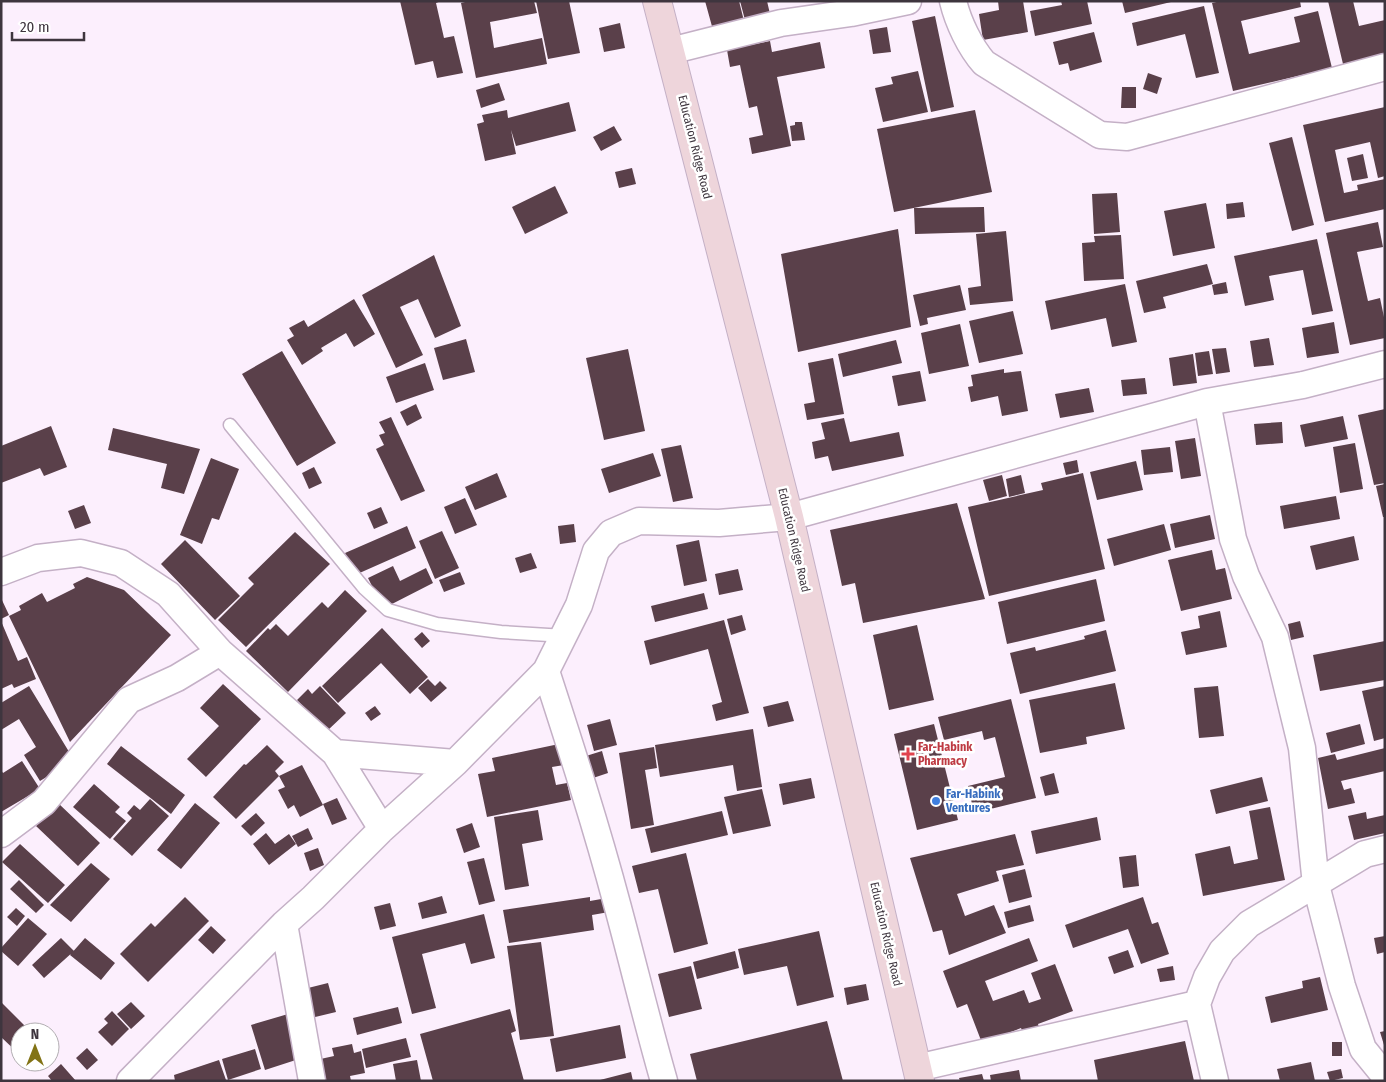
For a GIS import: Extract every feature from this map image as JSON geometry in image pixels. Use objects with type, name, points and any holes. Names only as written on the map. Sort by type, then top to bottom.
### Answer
[{"type":"main road","name":"Education Ridge Road","points":[[658,1],[789,517],[918,1075]]},
{"type":"street","points":[[670,51],[781,23],[851,13],[908,1]]},
{"type":"street","points":[[953,1],[955,12],[977,55],[984,63],[1100,135],[1111,138],[1127,138],[1385,67]]},
{"type":"street","points":[[130,1081],[284,924],[313,898],[382,829],[455,763],[546,671],[579,605],[596,551],[611,533],[639,521],[720,523],[789,517],[1207,402],[1303,385],[1385,364]]},
{"type":"street","points":[[1207,402],[1233,539],[1246,576],[1275,637],[1302,748],[1316,885],[1342,986],[1363,1048],[1385,1076]]},
{"type":"street","points":[[1,572],[38,558],[81,553],[121,563],[168,594],[220,652],[335,753],[382,829]]},
{"type":"street","points":[[1,834],[44,802],[129,700],[178,678],[220,652]]},
{"type":"street","points":[[546,671],[618,905],[643,1011],[664,1081]]},
{"type":"street","points":[[335,753],[455,763]]},
{"type":"street","points":[[1215,1081],[1198,1004],[1207,977],[1222,951],[1249,924],[1365,854],[1385,849]]},
{"type":"street","points":[[284,924],[312,1081]]},
{"type":"street","points":[[918,1075],[1198,1004]]},
{"type":"lane","points":[[230,425],[364,588],[388,610],[437,624],[501,632],[565,636]]},
{"type":"building","points":[[400,1],[441,1],[436,3],[444,38],[454,36],[463,73],[437,78],[433,61],[415,65]]},
{"type":"building","points":[[469,1],[534,1],[537,13],[490,22],[494,48],[542,38],[547,64],[476,78],[461,3]]},
{"type":"building","points":[[536,1],[569,1],[580,53],[548,59]]},
{"type":"building","points":[[705,1],[739,1],[744,21],[713,30]]},
{"type":"building","points":[[740,1],[767,1],[770,14],[745,20]]},
{"type":"building","points":[[998,1],[1023,1],[1028,32],[983,40],[979,14],[999,10]]},
{"type":"building","points":[[1061,1],[1087,1],[1092,24],[1035,36],[1030,11],[1062,5]]},
{"type":"building","points":[[1122,1],[1171,1],[1171,2],[1125,13]]},
{"type":"building","points":[[1221,1],[1300,1],[1301,7],[1241,21],[1249,54],[1300,42],[1294,17],[1318,11],[1332,68],[1233,91],[1212,3]]},
{"type":"building","points":[[1328,1],[1353,1],[1359,26],[1385,20],[1385,54],[1343,64]]},
{"type":"building","points":[[1204,6],[1219,73],[1196,78],[1185,34],[1137,46],[1132,23]]},
{"type":"building","points":[[935,16],[954,107],[931,112],[912,21]]},
{"type":"building","points":[[620,23],[625,48],[604,52],[599,28]]},
{"type":"building","points":[[887,27],[891,52],[873,54],[869,30]]},
{"type":"building","points":[[1094,32],[1102,62],[1070,71],[1068,63],[1059,65],[1053,42]]},
{"type":"building","points":[[770,41],[772,52],[820,42],[825,68],[777,77],[791,146],[752,154],[749,138],[763,135],[757,106],[749,108],[740,65],[730,67],[727,50]]},
{"type":"building","points":[[918,71],[928,112],[883,122],[875,88],[893,84],[891,77]]},
{"type":"building","points":[[1148,73],[1162,78],[1157,94],[1143,89]]},
{"type":"building","points":[[499,83],[505,100],[481,108],[476,90]]},
{"type":"building","points":[[1122,87],[1136,87],[1136,108],[1121,108]]},
{"type":"building","points":[[569,102],[576,131],[516,146],[511,130],[516,154],[485,161],[477,124],[484,122],[482,115],[507,110],[508,118]]},
{"type":"building","points":[[1385,107],[1385,176],[1378,178],[1370,142],[1335,150],[1344,193],[1358,190],[1357,185],[1385,179],[1385,209],[1325,222],[1303,125]]},
{"type":"building","points":[[975,110],[992,192],[894,212],[877,129]]},
{"type":"building","points":[[795,122],[802,122],[805,140],[792,141],[790,126],[795,125]]},
{"type":"building","points":[[614,126],[622,140],[601,151],[593,137]]},
{"type":"building","points":[[1292,137],[1314,225],[1292,231],[1269,143]]},
{"type":"building","points":[[1363,154],[1368,178],[1352,181],[1347,158]]},
{"type":"building","points":[[632,168],[636,184],[619,188],[615,172]]},
{"type":"building","points":[[555,186],[568,213],[525,234],[512,207]]},
{"type":"building","points":[[1117,193],[1120,232],[1094,234],[1092,194]]},
{"type":"building","points":[[1243,202],[1245,217],[1227,219],[1226,204]]},
{"type":"building","points":[[1206,203],[1215,248],[1173,256],[1164,211]]},
{"type":"building","points":[[984,207],[985,232],[915,234],[914,208]]},
{"type":"building","points":[[1378,222],[1383,247],[1357,252],[1368,301],[1380,298],[1385,322],[1385,338],[1350,345],[1326,233]]},
{"type":"building","points":[[898,229],[911,327],[798,352],[781,254]]},
{"type":"building","points":[[1006,231],[1013,301],[970,305],[968,288],[981,286],[976,234]]},
{"type":"building","points":[[1121,235],[1124,279],[1084,281],[1082,243],[1095,242],[1094,236]]},
{"type":"building","points":[[1317,239],[1333,311],[1312,315],[1303,270],[1269,276],[1274,300],[1245,306],[1234,256]]},
{"type":"building","points":[[434,255],[461,326],[435,338],[418,299],[400,307],[423,355],[396,368],[362,295]]},
{"type":"building","points":[[1207,264],[1213,284],[1163,297],[1166,308],[1144,313],[1136,281]]},
{"type":"building","points":[[1226,282],[1228,293],[1214,295],[1212,285]]},
{"type":"building","points":[[1125,284],[1137,342],[1112,347],[1106,318],[1051,330],[1045,301]]},
{"type":"building","points":[[960,285],[966,310],[927,318],[928,324],[920,326],[913,295]]},
{"type":"building","points":[[354,299],[375,334],[354,347],[346,333],[321,348],[323,351],[302,365],[287,340],[294,336],[289,328],[304,320],[308,327]]},
{"type":"building","points":[[1013,311],[1023,354],[979,363],[969,321]]},
{"type":"building","points":[[1334,322],[1339,353],[1307,358],[1302,328]]},
{"type":"building","points":[[960,324],[969,366],[929,374],[921,333]]},
{"type":"building","points":[[1269,338],[1274,365],[1254,367],[1250,341]]},
{"type":"building","points":[[466,339],[475,372],[443,380],[434,348]]},
{"type":"building","points":[[896,340],[902,363],[843,377],[838,354]]},
{"type":"building","points":[[1226,348],[1230,372],[1216,374],[1212,349]]},
{"type":"building","points":[[628,349],[645,431],[604,440],[586,358]]},
{"type":"building","points":[[282,351],[336,443],[297,466],[242,374]]},
{"type":"building","points":[[1209,351],[1213,374],[1198,376],[1195,353]]},
{"type":"building","points":[[1193,354],[1197,383],[1173,386],[1169,358]]},
{"type":"building","points":[[833,358],[844,414],[807,420],[804,404],[815,402],[808,363]]},
{"type":"building","points":[[425,363],[434,390],[396,403],[386,377]]},
{"type":"building","points":[[1004,369],[1004,373],[1021,371],[1028,411],[1002,416],[998,396],[971,402],[968,387],[973,386],[971,375]]},
{"type":"building","points":[[920,371],[926,401],[898,406],[892,376]]},
{"type":"building","points":[[1145,378],[1147,394],[1123,396],[1121,380]]},
{"type":"building","points":[[1089,388],[1094,412],[1060,418],[1055,394]]},
{"type":"building","points":[[416,404],[422,418],[407,426],[400,412]]},
{"type":"building","points":[[1385,409],[1385,483],[1374,485],[1358,415]]},
{"type":"building","points":[[1343,416],[1348,439],[1305,447],[1300,425]]},
{"type":"building","points":[[391,417],[425,491],[401,501],[376,449],[384,445],[379,435],[385,433],[379,422]]},
{"type":"building","points":[[844,418],[850,442],[899,432],[904,456],[832,471],[828,456],[815,459],[812,442],[825,439],[821,423]]},
{"type":"building","points":[[1282,422],[1283,443],[1256,445],[1254,424]]},
{"type":"building","points":[[51,426],[67,467],[44,476],[40,468],[1,483],[1,446]]},
{"type":"building","points":[[113,428],[200,449],[184,494],[161,488],[167,464],[108,450]]},
{"type":"building","points":[[1195,438],[1201,476],[1181,479],[1175,441]]},
{"type":"building","points":[[1355,443],[1363,489],[1340,493],[1333,447]]},
{"type":"building","points":[[681,445],[693,498],[673,502],[661,449]]},
{"type":"building","points":[[1170,447],[1173,472],[1144,475],[1141,450]]},
{"type":"building","points":[[653,453],[661,476],[609,493],[601,469]]},
{"type":"building","points":[[211,458],[239,469],[219,520],[212,518],[202,544],[180,535]]},
{"type":"building","points":[[1077,460],[1079,472],[1066,475],[1063,463]]},
{"type":"building","points":[[1136,461],[1143,490],[1097,500],[1090,472]]},
{"type":"building","points":[[314,467],[322,483],[309,489],[302,473]]},
{"type":"building","points":[[497,473],[507,497],[475,510],[465,487]]},
{"type":"building","points":[[1083,473],[1105,569],[989,596],[968,507],[1043,490],[1041,483]]},
{"type":"building","points":[[1002,475],[1007,496],[989,501],[983,480]]},
{"type":"building","points":[[1021,475],[1025,493],[1009,497],[1006,479]]},
{"type":"building","points":[[1385,484],[1385,517],[1383,517],[1376,486]]},
{"type":"building","points":[[1336,496],[1340,519],[1284,529],[1280,506]]},
{"type":"building","points":[[465,498],[477,525],[455,534],[444,507]]},
{"type":"building","points":[[957,503],[985,599],[863,623],[855,583],[842,586],[830,530]]},
{"type":"building","points":[[84,505],[91,523],[75,529],[68,511]]},
{"type":"building","points":[[381,507],[388,523],[374,529],[367,513]]},
{"type":"building","points":[[1210,515],[1215,539],[1175,548],[1170,524]]},
{"type":"building","points":[[574,524],[576,542],[560,544],[558,526]]},
{"type":"building","points":[[1164,524],[1171,550],[1114,566],[1107,539]]},
{"type":"building","points":[[407,526],[416,548],[355,575],[345,553]]},
{"type":"building","points":[[442,531],[459,568],[435,579],[419,541]]},
{"type":"building","points":[[295,532],[330,564],[246,647],[218,620],[254,584],[248,578]]},
{"type":"building","points":[[1354,536],[1359,560],[1316,570],[1310,546]]},
{"type":"building","points":[[185,540],[240,596],[215,620],[161,564]]},
{"type":"building","points":[[699,540],[707,581],[684,586],[676,545]]},
{"type":"building","points":[[1212,550],[1216,570],[1225,568],[1232,599],[1181,611],[1168,560]]},
{"type":"building","points":[[531,553],[537,568],[520,573],[515,558]]},
{"type":"building","points":[[393,566],[400,581],[426,568],[433,583],[390,605],[374,590],[368,578]]},
{"type":"building","points":[[738,569],[743,590],[719,595],[715,574]]},
{"type":"building","points":[[460,572],[465,584],[444,592],[439,580]]},
{"type":"building","points":[[87,577],[124,590],[171,635],[70,742],[9,616],[21,610],[19,606],[42,593],[47,602],[75,588],[73,584]]},
{"type":"building","points":[[1096,579],[1105,621],[1007,644],[998,602]]},
{"type":"building","points":[[345,590],[367,611],[288,692],[246,651],[268,628],[270,630],[276,624],[288,636],[322,602],[328,608]]},
{"type":"building","points":[[704,593],[708,609],[655,622],[651,606]]},
{"type":"building","points":[[1,598],[9,615],[1,619]]},
{"type":"building","points":[[1220,611],[1227,647],[1186,655],[1181,632],[1200,628],[1198,616]]},
{"type":"building","points":[[742,615],[746,630],[731,635],[727,619]]},
{"type":"building","points":[[724,620],[749,713],[716,721],[712,705],[722,702],[708,649],[650,665],[644,641]]},
{"type":"building","points":[[1,621],[18,661],[27,657],[36,679],[14,688],[12,684],[1,689]]},
{"type":"building","points":[[1300,621],[1304,637],[1291,640],[1288,624]]},
{"type":"building","points":[[917,625],[934,700],[889,710],[873,635]]},
{"type":"building","points":[[382,628],[428,677],[410,694],[381,663],[338,703],[322,686]]},
{"type":"building","points":[[1106,630],[1116,671],[1020,694],[1010,653],[1035,647],[1036,651],[1085,639],[1084,636]]},
{"type":"building","points":[[422,632],[430,641],[422,648],[414,639]]},
{"type":"building","points":[[1385,641],[1385,680],[1320,691],[1313,655]]},
{"type":"building","points":[[428,679],[435,686],[440,681],[447,688],[431,702],[418,688]]},
{"type":"building","points":[[1115,683],[1125,729],[1086,737],[1087,744],[1040,753],[1029,700]]},
{"type":"building","points":[[223,684],[261,719],[206,777],[187,759],[219,726],[200,708]]},
{"type":"building","points":[[29,686],[74,760],[40,781],[24,755],[36,747],[19,719],[1,730],[1,703]]},
{"type":"building","points":[[320,686],[346,713],[327,731],[297,700],[308,689],[312,694]]},
{"type":"building","points":[[1218,686],[1224,736],[1199,738],[1194,688]]},
{"type":"building","points":[[1385,686],[1385,738],[1374,741],[1362,691]]},
{"type":"building","points":[[1011,699],[1036,798],[974,813],[968,786],[1005,777],[995,737],[984,740],[982,731],[944,740],[938,717]]},
{"type":"building","points":[[788,701],[794,721],[768,727],[763,707]]},
{"type":"building","points":[[375,706],[381,714],[371,721],[365,713]]},
{"type":"building","points":[[610,719],[617,745],[594,751],[587,725]]},
{"type":"building","points":[[934,724],[958,820],[917,830],[894,734]]},
{"type":"building","points":[[1360,724],[1365,744],[1331,753],[1326,733]]},
{"type":"building","points":[[753,729],[762,787],[737,791],[733,765],[660,777],[655,745]]},
{"type":"building","points":[[559,744],[564,765],[552,767],[556,785],[567,783],[571,800],[487,817],[478,774],[495,771],[492,758]]},
{"type":"building","points":[[267,745],[284,762],[275,771],[279,776],[236,819],[213,797],[244,764],[246,765]]},
{"type":"building","points":[[121,746],[185,795],[171,814],[107,764]]},
{"type":"building","points":[[654,747],[657,768],[645,770],[654,825],[631,829],[619,753]]},
{"type":"building","points":[[1385,748],[1385,771],[1341,781],[1344,790],[1351,788],[1355,803],[1328,809],[1318,758],[1335,754],[1337,760]]},
{"type":"building","points":[[602,751],[608,773],[593,778],[586,756]]},
{"type":"building","points":[[22,761],[40,789],[1,812],[1,770],[3,773]]},
{"type":"building","points":[[302,765],[323,805],[300,817],[294,805],[288,809],[278,790],[285,787],[279,776]]},
{"type":"building","points":[[1054,773],[1059,793],[1045,796],[1040,777]]},
{"type":"building","points":[[1262,777],[1268,801],[1216,814],[1210,790]]},
{"type":"building","points":[[811,778],[815,798],[783,805],[779,784]]},
{"type":"building","points":[[94,784],[120,807],[115,812],[126,821],[110,839],[73,807]]},
{"type":"building","points":[[762,789],[771,826],[733,834],[724,797]]},
{"type":"building","points":[[337,798],[347,819],[332,825],[323,804]]},
{"type":"building","points":[[150,799],[169,816],[132,856],[113,839],[132,818],[127,813],[134,805],[140,810]]},
{"type":"building","points":[[58,803],[100,843],[78,866],[36,826]]},
{"type":"building","points":[[195,803],[220,823],[181,869],[157,850]]},
{"type":"building","points":[[1270,807],[1285,880],[1203,896],[1195,854],[1230,846],[1234,864],[1258,859],[1249,811]]},
{"type":"building","points":[[538,810],[543,840],[522,844],[529,886],[505,890],[494,817]]},
{"type":"building","points":[[722,811],[728,835],[651,853],[645,829]]},
{"type":"building","points":[[1366,812],[1367,819],[1385,815],[1385,833],[1354,840],[1348,816]]},
{"type":"building","points":[[256,813],[265,823],[251,836],[241,826]]},
{"type":"building","points":[[1097,817],[1101,840],[1036,854],[1031,831]]},
{"type":"building","points":[[472,823],[480,847],[464,853],[456,829]]},
{"type":"building","points":[[308,828],[313,839],[298,847],[292,836]]},
{"type":"building","points":[[266,833],[275,844],[289,834],[296,844],[269,865],[253,844]]},
{"type":"building","points":[[1015,834],[1024,865],[996,871],[999,881],[957,894],[965,916],[994,905],[1006,933],[949,955],[942,930],[933,932],[910,858]]},
{"type":"building","points":[[20,844],[65,885],[48,903],[2,862]]},
{"type":"building","points":[[318,848],[324,865],[310,871],[304,853]]},
{"type":"building","points":[[686,853],[708,944],[674,953],[658,889],[639,893],[632,866]]},
{"type":"building","points":[[1136,855],[1139,886],[1123,888],[1119,857]]},
{"type":"building","points":[[484,858],[495,901],[479,905],[467,862]]},
{"type":"building","points":[[91,863],[110,879],[71,922],[50,905]]},
{"type":"building","points":[[1025,869],[1032,897],[1009,903],[1002,875]]},
{"type":"building","points":[[19,880],[44,905],[36,913],[10,889]]},
{"type":"building","points":[[442,896],[447,913],[422,919],[418,903]]},
{"type":"building","points":[[185,897],[209,921],[148,982],[120,954],[151,923],[155,927]]},
{"type":"building","points":[[590,897],[590,901],[607,898],[609,912],[592,915],[594,930],[509,943],[503,910]]},
{"type":"building","points":[[1143,897],[1152,924],[1158,922],[1169,954],[1141,964],[1128,929],[1073,948],[1065,925]]},
{"type":"building","points":[[390,903],[396,926],[380,930],[374,907]]},
{"type":"building","points":[[1030,905],[1034,921],[1008,928],[1004,912]]},
{"type":"building","points":[[16,908],[25,916],[17,926],[7,917]]},
{"type":"building","points":[[484,914],[495,958],[471,964],[465,943],[422,954],[436,1008],[412,1014],[392,937]]},
{"type":"building","points":[[28,918],[47,934],[18,966],[1,951],[1,948]]},
{"type":"building","points":[[211,926],[226,940],[213,954],[198,940]]},
{"type":"building","points":[[819,931],[834,997],[797,1006],[787,966],[744,975],[738,949]]},
{"type":"building","points":[[1385,936],[1385,952],[1377,954],[1374,938]]},
{"type":"building","points":[[61,938],[74,951],[44,978],[32,965]]},
{"type":"building","points":[[85,938],[115,963],[101,980],[70,955]]},
{"type":"building","points":[[1029,938],[1038,961],[985,981],[993,1001],[1024,990],[1029,1003],[1041,999],[1031,973],[1055,964],[1073,1011],[1038,1024],[1039,1027],[1023,1033],[1021,1028],[982,1043],[967,1004],[957,1008],[943,971]]},
{"type":"building","points":[[541,942],[554,1036],[520,1040],[507,946]]},
{"type":"building","points":[[1128,950],[1134,967],[1114,974],[1108,957]]},
{"type":"building","points":[[735,951],[739,968],[697,979],[693,962]]},
{"type":"building","points":[[691,966],[702,1009],[669,1017],[658,974]]},
{"type":"building","points":[[1173,966],[1175,980],[1160,982],[1157,969]]},
{"type":"building","points":[[1320,977],[1328,1010],[1271,1023],[1265,997],[1303,988],[1302,981]]},
{"type":"building","points":[[328,983],[336,1012],[311,1018],[304,989]]},
{"type":"building","points":[[866,984],[869,1000],[847,1005],[844,988]]},
{"type":"building","points":[[1,1002],[21,1022],[10,1022],[10,1046],[1,1037]]},
{"type":"building","points":[[131,1002],[145,1016],[131,1029],[117,1014]]},
{"type":"building","points":[[398,1007],[402,1023],[357,1035],[353,1018]]},
{"type":"building","points":[[510,1009],[516,1031],[511,1033],[524,1081],[433,1081],[420,1034]]},
{"type":"building","points":[[112,1011],[129,1029],[112,1046],[98,1032],[108,1023],[104,1019]]},
{"type":"building","points":[[288,1014],[302,1058],[265,1070],[251,1025]]},
{"type":"building","points":[[827,1021],[843,1081],[697,1081],[690,1054]]},
{"type":"building","points":[[620,1025],[626,1058],[556,1072],[550,1039]]},
{"type":"building","points":[[1385,1031],[1385,1045],[1384,1045],[1380,1032]]},
{"type":"building","points":[[406,1038],[411,1057],[366,1068],[362,1049]]},
{"type":"building","points":[[1185,1041],[1194,1081],[1098,1081],[1094,1060]]},
{"type":"building","points":[[1332,1042],[1342,1042],[1342,1056],[1332,1056]]},
{"type":"building","points":[[352,1044],[354,1053],[361,1051],[365,1073],[350,1076],[351,1081],[320,1081],[316,1060],[334,1056],[332,1048]]},
{"type":"building","points":[[87,1048],[98,1060],[87,1070],[76,1058]]},
{"type":"building","points":[[255,1049],[261,1069],[228,1080],[222,1059]]},
{"type":"building","points":[[219,1060],[226,1080],[175,1081],[174,1075]]},
{"type":"building","points":[[417,1060],[421,1081],[396,1081],[393,1064]]},
{"type":"building","points":[[1311,1062],[1315,1081],[1280,1081],[1277,1069]]},
{"type":"building","points":[[60,1065],[76,1081],[52,1081],[48,1076],[52,1072],[60,1072]]},
{"type":"building","points":[[1341,1069],[1343,1078],[1330,1081],[1327,1072]]},
{"type":"building","points":[[1019,1070],[1021,1081],[991,1081],[990,1075]]},
{"type":"building","points":[[631,1072],[633,1081],[600,1081],[600,1080]]},
{"type":"building","points":[[982,1074],[984,1081],[960,1081],[959,1078]]},
{"type":"place","name":"Far-Habink Pharmacy","points":[[908,754]]},
{"type":"place","name":"Far-Habink Ventures","points":[[936,801]]}]
